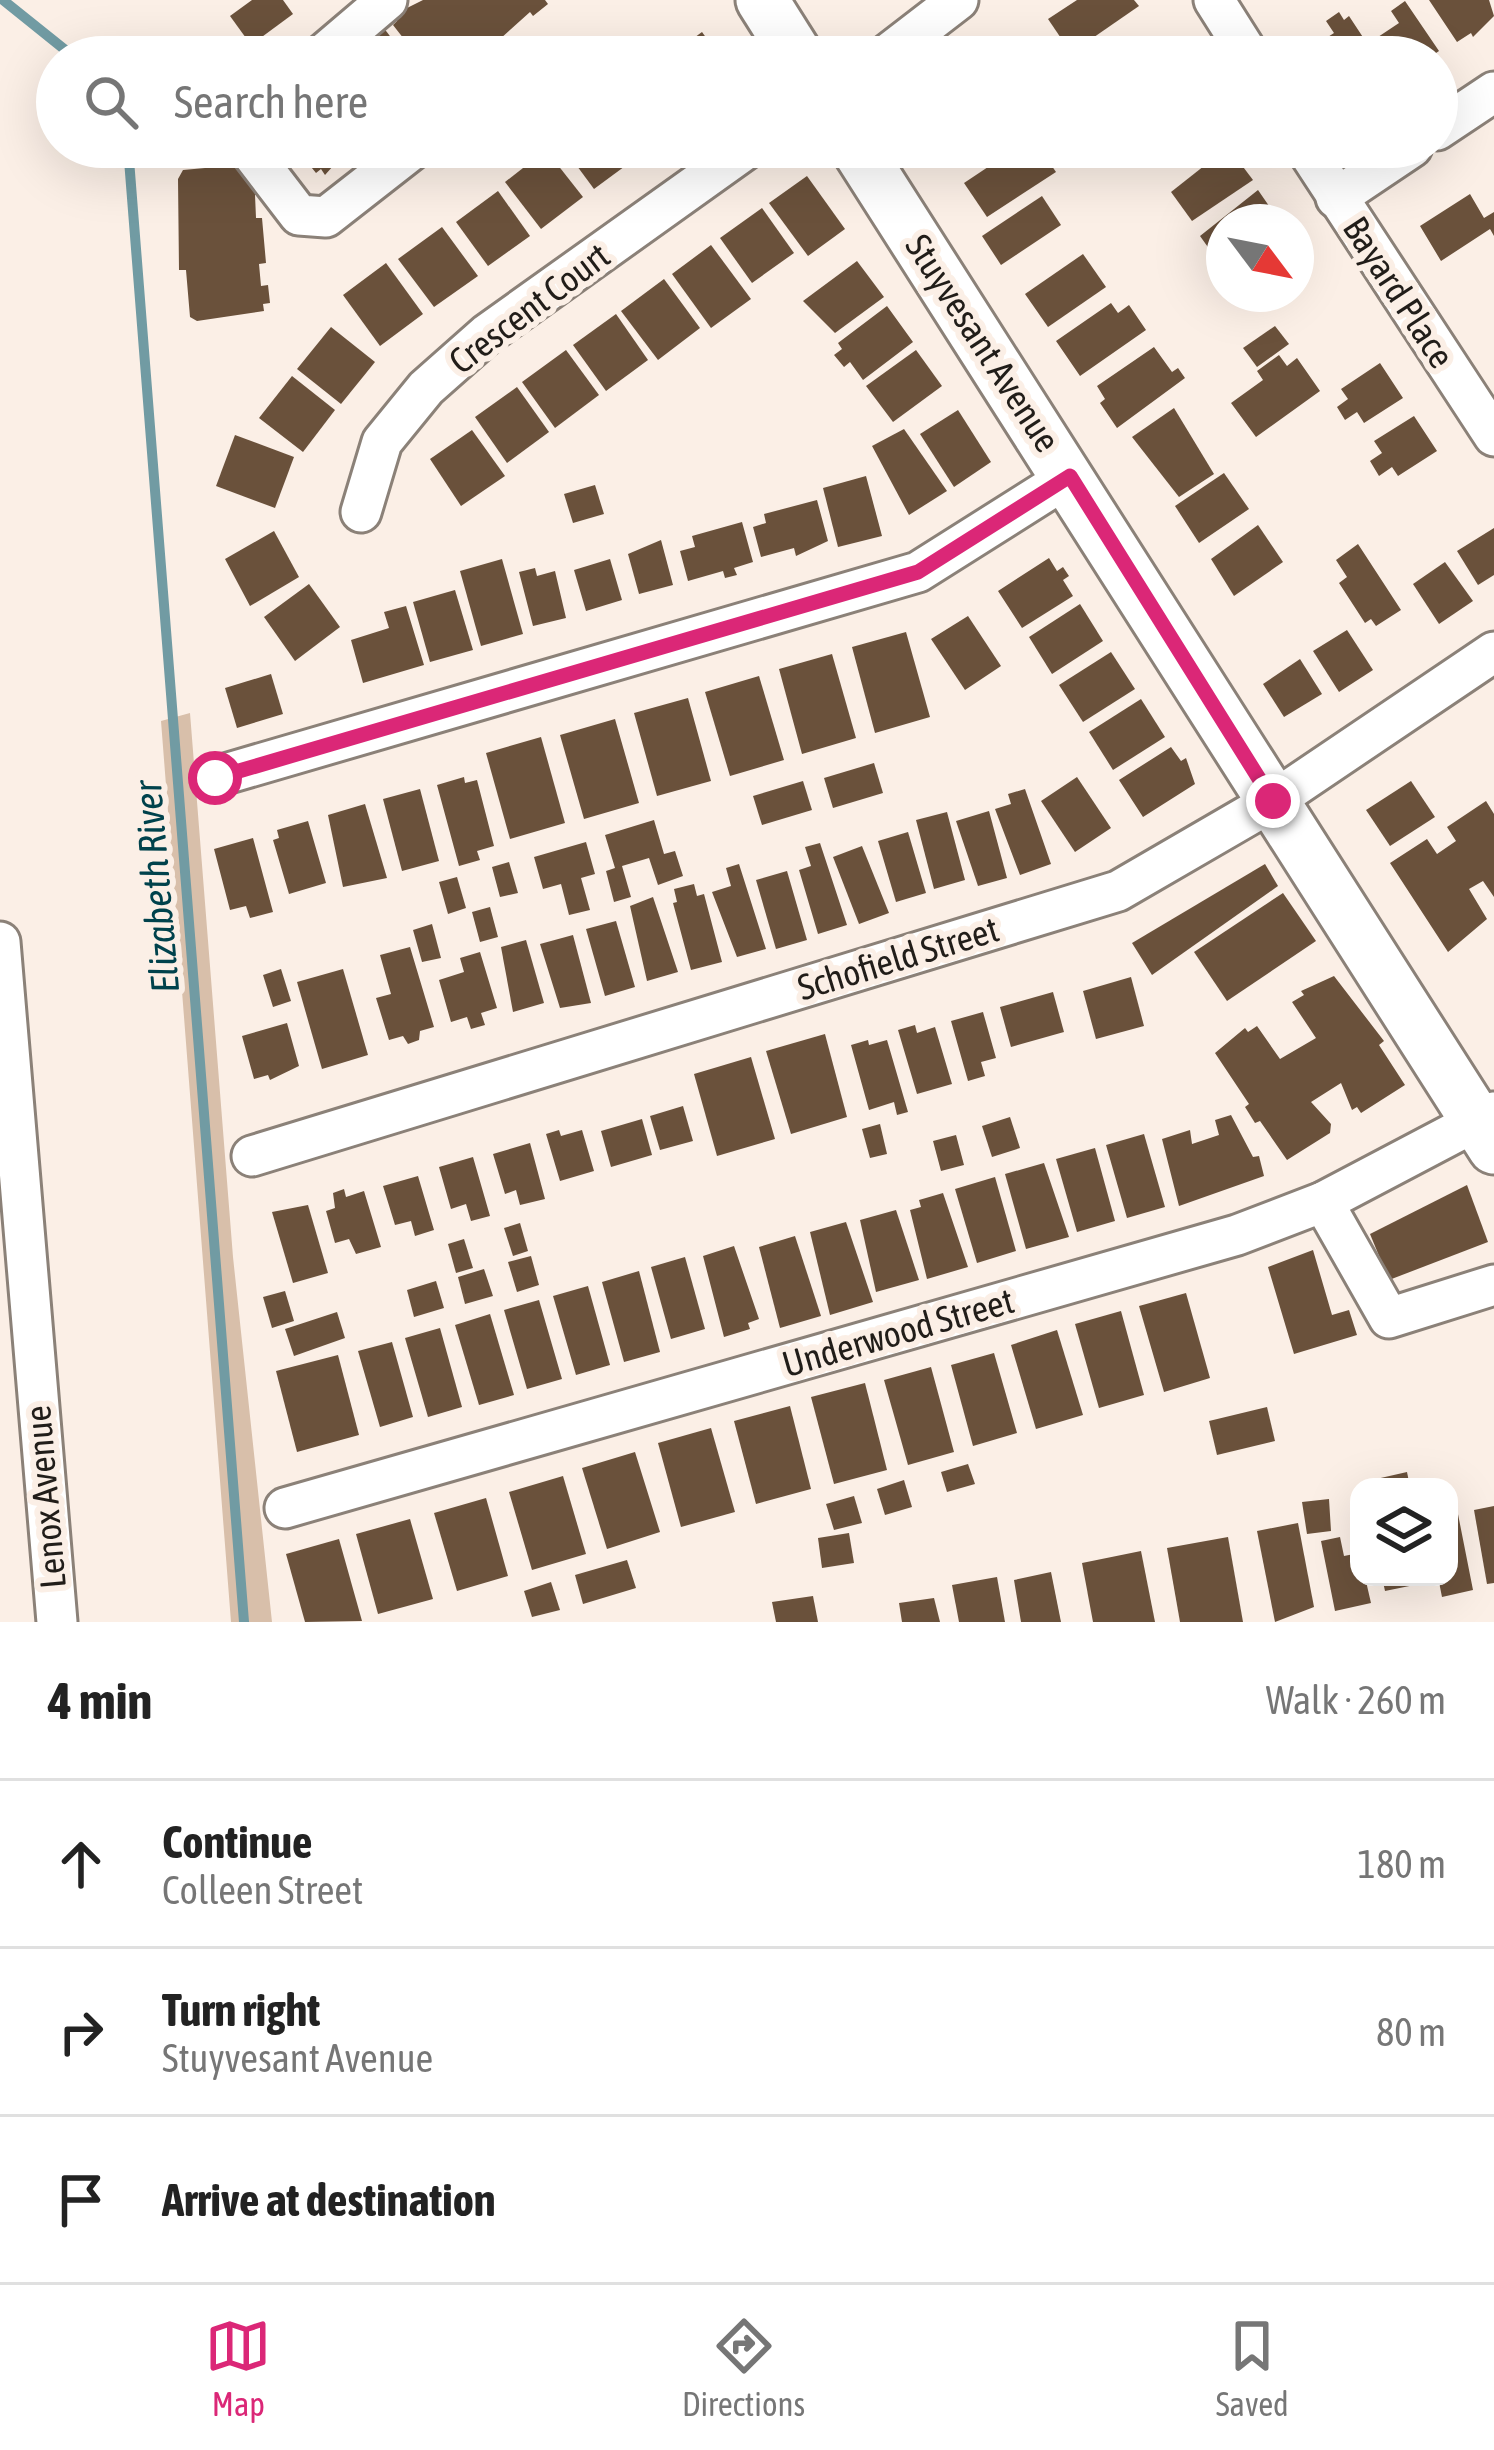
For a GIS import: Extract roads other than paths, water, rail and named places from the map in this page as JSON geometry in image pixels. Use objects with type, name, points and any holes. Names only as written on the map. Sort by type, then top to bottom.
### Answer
[{"type":"main road","points":[[762,0],[785,36]]},
{"type":"main road","name":"Stuyvesant Avenue","points":[[870,168],[1273,801],[1489,1128]]},
{"type":"street","points":[[345,36],[387,0]]},
{"type":"street","points":[[911,36],[958,0]]},
{"type":"street","points":[[1214,0],[1237,36]]},
{"type":"street","points":[[1458,116],[1494,92]]},
{"type":"street","points":[[263,168],[299,215],[326,217],[389,168]]},
{"type":"street","name":"Crescent Court","points":[[362,512],[382,442],[426,388],[487,334],[720,168]]},
{"type":"street","name":"Bayard Place","points":[[1318,168],[1494,436]]},
{"type":"street","points":[[1336,198],[1381,168]]},
{"type":"street","points":[[215,778],[918,572],[1070,476]]},
{"type":"street","name":"Schofield Street","points":[[252,1156],[1118,891],[1273,801],[1494,652]]},
{"type":"street","name":"Lenox Avenue","points":[[0,942],[15,1349],[57,1622]]},
{"type":"street","name":"Underwood Street","points":[[285,1508],[1237,1235],[1489,1128]]},
{"type":"street","points":[[1323,1202],[1388,1318],[1494,1286]]},
{"type":"waterway","name":"Elizabeth River","points":[[3,0],[48,36]]},
{"type":"waterway","name":"Elizabeth River","points":[[130,168],[244,1622]]}]
